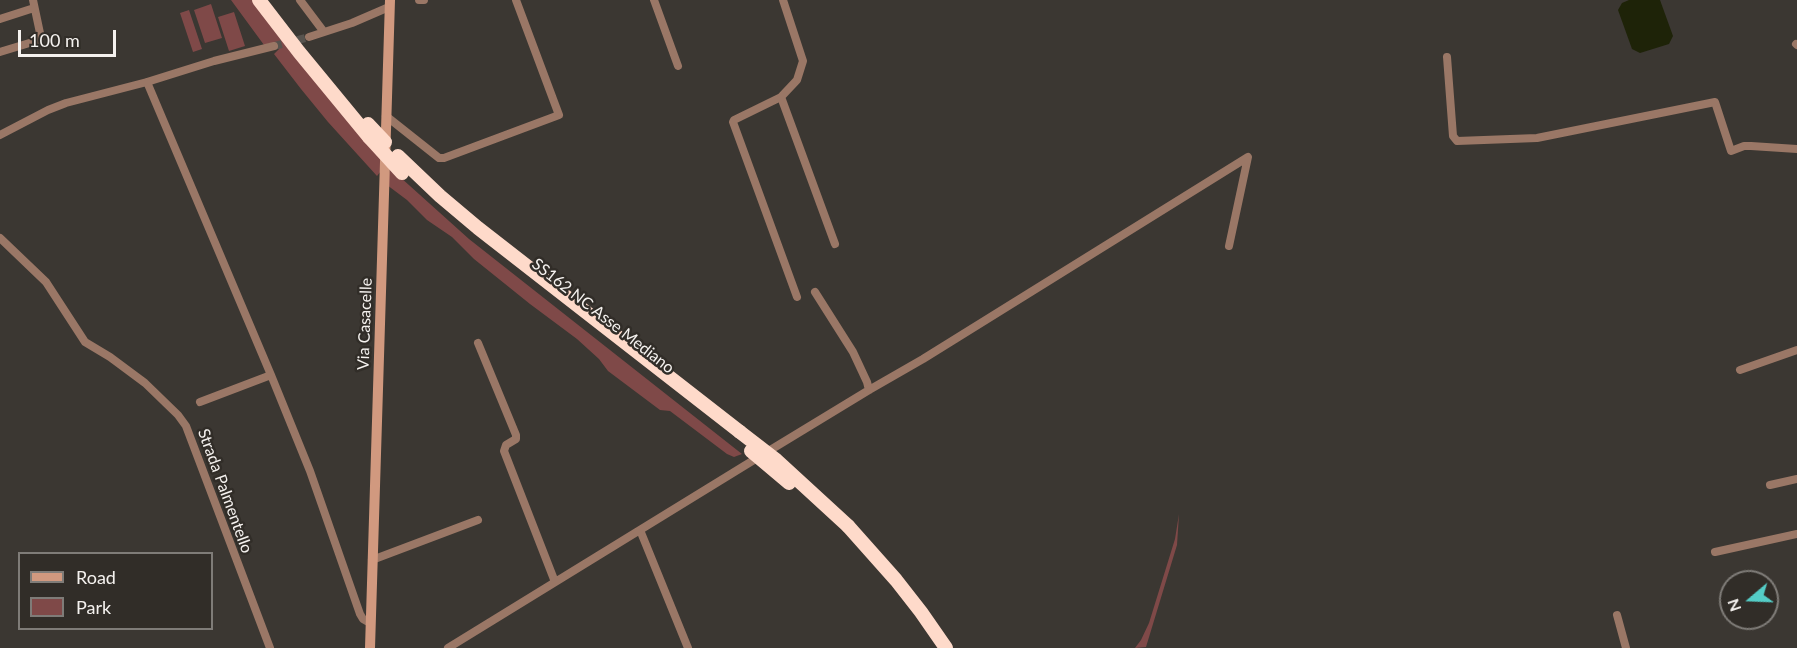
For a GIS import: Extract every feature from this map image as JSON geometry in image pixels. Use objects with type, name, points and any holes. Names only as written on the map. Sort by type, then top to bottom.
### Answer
[{"type":"highway","name":"SS162 NC Asse Mediano","points":[[259,0],[286,37],[402,172],[485,246],[738,435]]},
{"type":"highway","name":"SS162 NC Asse Mediano","points":[[270,0],[368,131],[478,228],[738,435],[795,488],[845,529],[881,575],[946,648]]},
{"type":"highway","name":"SS162 NC Asse Mediano","points":[[922,619],[936,648]]},
{"type":"street","points":[[300,0],[324,32]]},
{"type":"street","points":[[418,0],[424,0]]},
{"type":"street","points":[[386,116],[438,158],[444,158],[559,115],[516,0]]},
{"type":"street","points":[[654,0],[678,66]]},
{"type":"street","points":[[783,0],[803,61],[797,80],[781,97],[734,120],[733,125],[797,297]]},
{"type":"street","points":[[309,36],[351,23],[390,3]]},
{"type":"street","name":"Via Casacelle","points":[[370,648],[390,3]]},
{"type":"street","points":[[0,19],[34,4],[40,33],[40,38],[36,41],[0,52]]},
{"type":"street","points":[[0,135],[66,103],[274,46]]},
{"type":"street","points":[[1447,57],[1453,136],[1457,141],[1537,138],[1714,102],[1731,151],[1744,146],[1797,149]]},
{"type":"street","points":[[147,81],[310,471],[360,614],[370,623]]},
{"type":"street","points":[[781,97],[835,244]]},
{"type":"street","points":[[448,648],[923,359],[1248,157],[1229,246]]},
{"type":"street","name":"Strada Palmentello","points":[[0,238],[46,282],[84,342],[110,357],[145,383],[178,415],[186,426],[270,648]]},
{"type":"street","points":[[815,292],[853,352],[869,390]]},
{"type":"street","points":[[478,343],[516,435],[516,439],[506,445],[504,451],[555,582]]},
{"type":"street","points":[[1740,370],[1797,350]]},
{"type":"street","points":[[200,402],[271,375]]},
{"type":"street","points":[[1770,485],[1797,479]]},
{"type":"street","points":[[372,560],[478,520]]},
{"type":"street","points":[[640,530],[688,648]]},
{"type":"street","points":[[1715,552],[1797,534]]},
{"type":"street","points":[[1617,615],[1626,648]]},
{"type":"green space","points":[[231,0],[253,0],[381,157],[381,171],[377,176],[328,122],[274,54],[279,49],[275,42],[264,45]]},
{"type":"green space","points":[[211,4],[222,38],[205,43],[194,10]]},
{"type":"green space","points":[[189,10],[202,49],[193,52],[180,13]]},
{"type":"green space","points":[[234,12],[245,46],[229,51],[218,17]]},
{"type":"green space","points":[[390,168],[469,239],[742,454],[734,457],[727,454],[670,411],[660,410],[608,371],[599,359],[577,339],[474,259],[452,237],[427,220],[407,200],[387,185]]},
{"type":"green space","points":[[1179,514],[1177,545],[1146,647],[1135,648],[1149,623],[1175,539]]},
{"type":"shaded area","points":[[1629,0],[1660,0],[1673,36],[1669,44],[1640,53],[1632,49],[1618,10],[1622,3]]},
{"type":"tunnel","points":[[274,46],[309,37]]}]
